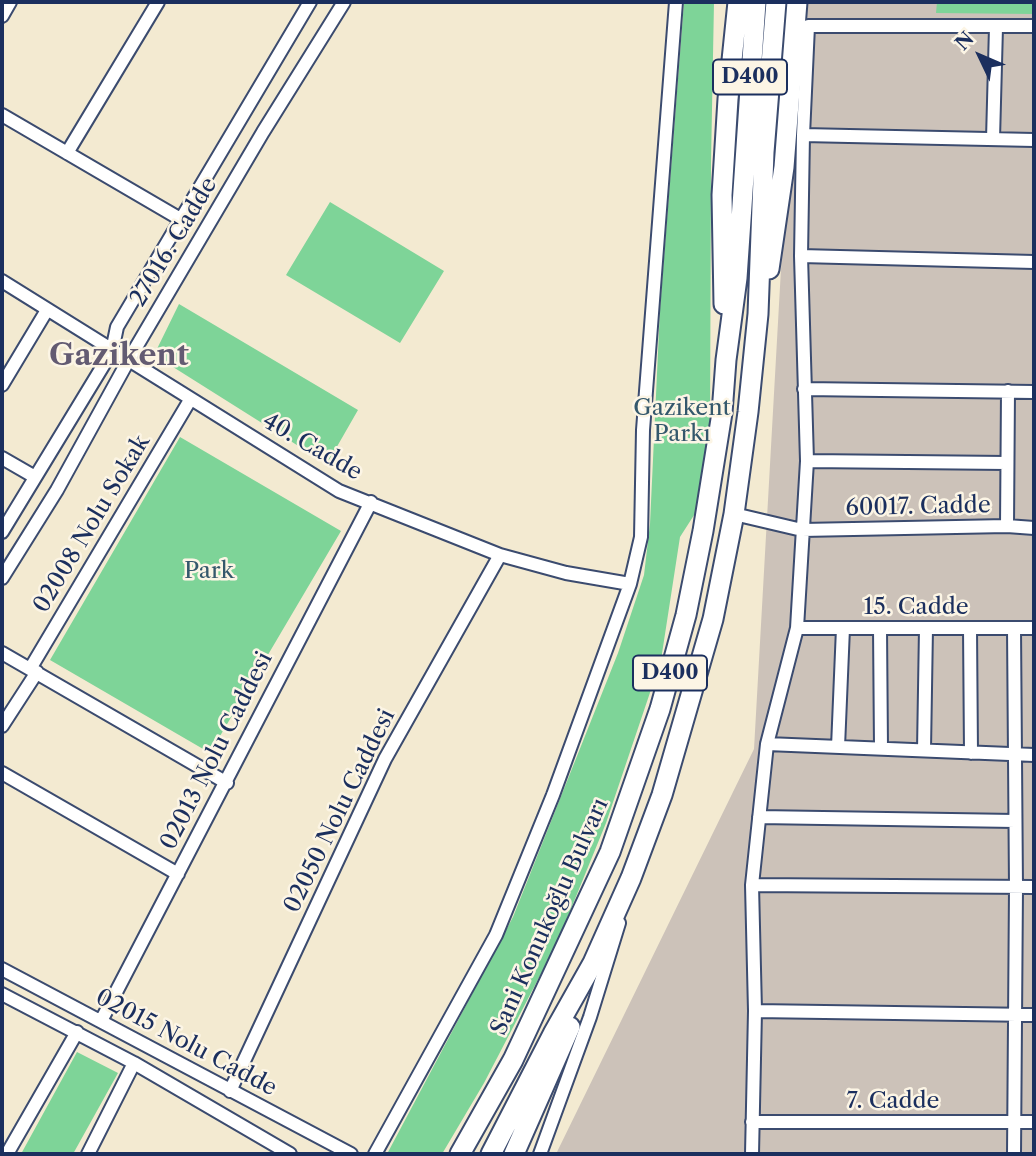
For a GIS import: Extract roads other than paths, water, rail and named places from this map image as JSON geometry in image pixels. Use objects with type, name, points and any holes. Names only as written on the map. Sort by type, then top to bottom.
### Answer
[{"type":"highway","points":[[726,360],[722,195],[738,2]]},
{"type":"highway","name":"D400","points":[[491,1154],[593,963],[631,878],[662,796],[713,619],[734,514],[758,314],[756,2]]},
{"type":"highway","name":"D400","points":[[755,152],[776,2]]},
{"type":"highway","points":[[758,314],[776,233],[797,2]]},
{"type":"highway","name":"Sani Konukoğlu Bulvarı","points":[[460,1154],[513,1060],[578,926],[610,852],[660,709],[686,615],[703,531],[722,412],[726,360],[755,152]]},
{"type":"highway","points":[[514,1154],[580,1004],[593,963]]},
{"type":"street","points":[[2,16],[10,2]]},
{"type":"street","points":[[67,153],[158,2]]},
{"type":"street","name":"27016. Cadde","points":[[2,531],[112,351],[117,327],[310,2]]},
{"type":"street","name":"27016. Cadde","points":[[2,578],[57,490],[128,361],[263,132],[344,2]]},
{"type":"street","points":[[375,1154],[496,935],[553,795],[630,583],[641,537],[643,430],[676,2]]},
{"type":"street","points":[[752,1154],[755,1011],[752,885],[767,744],[797,628],[807,461],[800,256],[808,26],[1034,26]]},
{"type":"street","points":[[993,139],[996,27]]},
{"type":"street","points":[[2,115],[182,220]]},
{"type":"street","points":[[803,135],[1034,140]]},
{"type":"street","points":[[800,256],[1034,262]]},
{"type":"street","name":"40. Cadde","points":[[2,281],[339,491],[500,555],[566,573],[630,583]]},
{"type":"street","points":[[2,385],[47,310]]},
{"type":"street","points":[[804,389],[1034,392]]},
{"type":"street","points":[[1007,526],[1008,391]]},
{"type":"street","name":"02008 Nolu Sokak","points":[[2,726],[190,400]]},
{"type":"street","points":[[2,458],[35,477]]},
{"type":"street","points":[[807,461],[1007,463]]},
{"type":"street","name":"02013 Nolu Caddesi","points":[[101,1020],[371,502]]},
{"type":"street","name":"60017. Cadde","points":[[734,514],[802,530],[1007,526],[1034,528]]},
{"type":"street","name":"02050 Nolu Caddesi","points":[[230,1091],[385,759],[500,555]]},
{"type":"street","name":"15. Cadde","points":[[797,628],[1034,628]]},
{"type":"street","points":[[838,747],[843,628]]},
{"type":"street","points":[[880,628],[881,748]]},
{"type":"street","points":[[924,750],[926,628]]},
{"type":"street","points":[[970,628],[971,753]]},
{"type":"street","points":[[1014,628],[1014,1154]]},
{"type":"street","points":[[2,653],[226,783]]},
{"type":"street","points":[[767,744],[1034,755]]},
{"type":"street","points":[[2,774],[178,874]]},
{"type":"street","points":[[759,817],[1015,821]]},
{"type":"street","points":[[540,1154],[590,1017],[631,878]]},
{"type":"street","points":[[752,885],[1034,887]]},
{"type":"street","name":"02015 Nolu Cadde","points":[[2,969],[351,1154]]},
{"type":"street","name":"02015 Nolu Cadde","points":[[2,994],[134,1063],[290,1154]]},
{"type":"street","points":[[755,1011],[1034,1015]]},
{"type":"street","points":[[7,1154],[77,1032]]},
{"type":"street","points":[[88,1154],[134,1063]]},
{"type":"street","name":"7. Cadde","points":[[752,1122],[1034,1122]]},
{"type":"district","name":"Gazikent","points":[[119,356]]},
{"type":"park label","name":"Gazikent Parkı","points":[[682,421]]},
{"type":"park label","name":"Park","points":[[209,571]]}]
